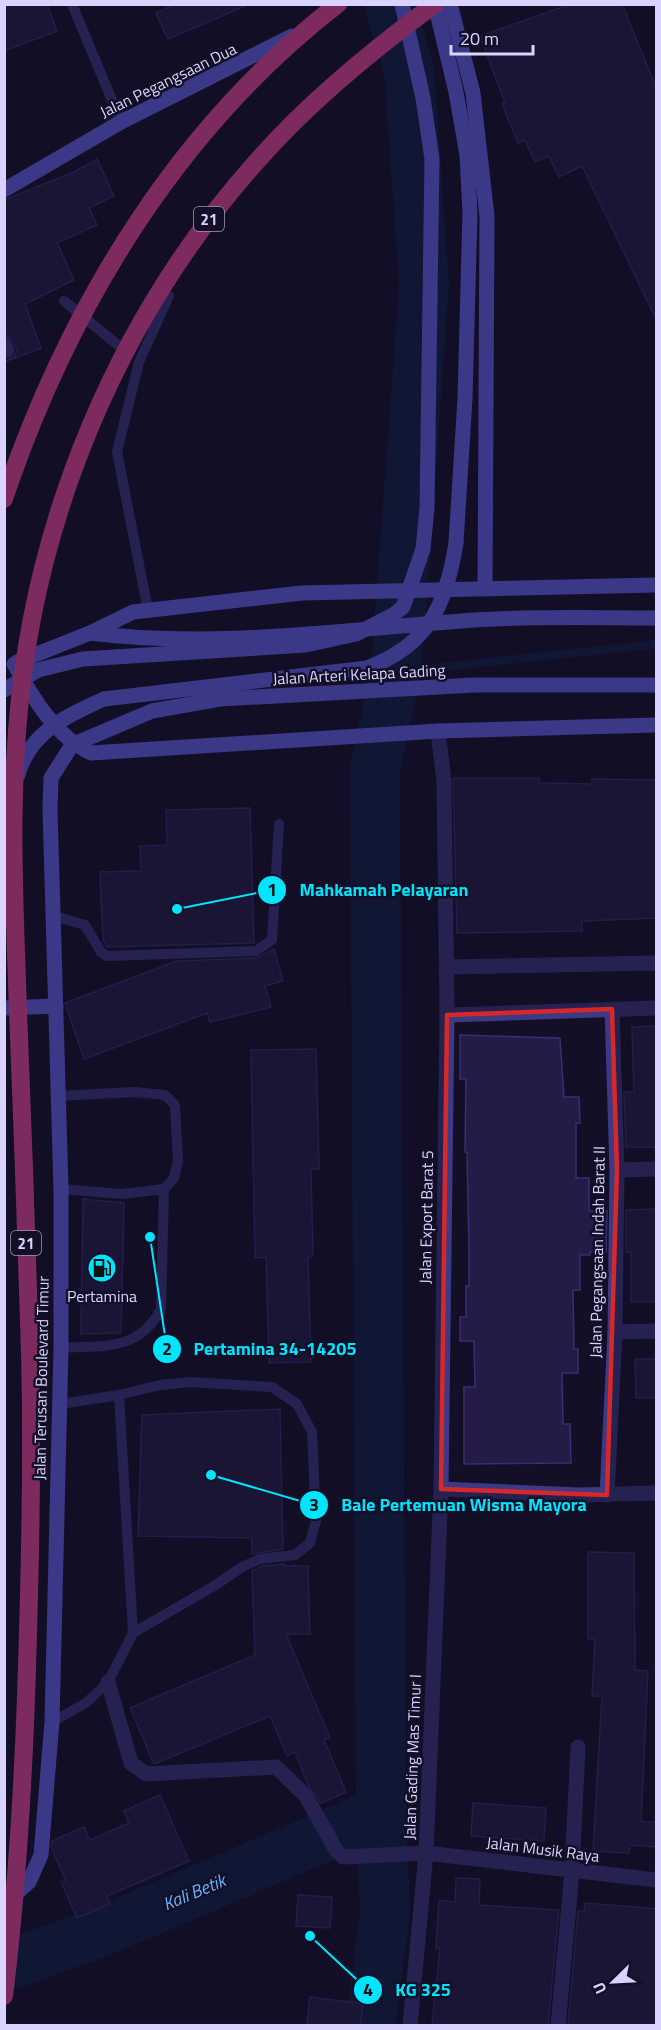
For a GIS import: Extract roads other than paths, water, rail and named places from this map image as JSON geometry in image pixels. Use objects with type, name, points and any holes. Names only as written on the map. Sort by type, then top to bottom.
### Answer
[{"type":"highway","points":[[4,499],[29,426],[75,328],[97,286],[152,200],[227,106],[294,41],[338,4]]},
{"type":"highway","name":"21","points":[[4,1996],[26,1741],[31,1521],[30,1331],[13,884],[17,733],[34,613],[64,495],[87,434],[142,320],[176,264],[215,210],[298,117],[359,63],[435,4]]},
{"type":"street","name":"Jalan Pegangsaan Dua","points":[[4,190],[121,122],[250,60],[349,4]]},
{"type":"street","points":[[4,690],[38,670],[83,659],[306,645],[356,634],[393,615],[403,607],[423,549],[427,508],[432,159],[423,98],[402,4]]},
{"type":"street","points":[[4,1941],[23,1718],[28,1449],[10,825],[19,772],[25,755],[48,729],[64,717],[104,699],[367,668],[388,660],[408,647],[431,624],[452,570],[456,543],[465,399],[470,212],[467,155],[456,92],[435,4]]},
{"type":"street","points":[[450,4],[473,93],[487,216],[479,589]]},
{"type":"street","points":[[657,585],[392,589],[302,593],[148,610],[133,612],[90,633],[9,666],[72,745],[91,753],[438,731],[657,725]]},
{"type":"street","points":[[90,633],[134,639],[240,637],[478,620],[657,618]]},
{"type":"street","name":"Jalan Arteri Kelapa Gading","points":[[72,745],[152,711],[220,699],[441,687],[657,685]]},
{"type":"street","name":"Jalan Export Barat 5","points":[[438,731],[444,781],[447,967],[441,1489]]},
{"type":"street","name":"Jalan Terusan Boulevard Timur","points":[[9,1900],[29,1882],[41,1855],[52,1722],[61,1348],[61,1189],[51,915],[50,810],[51,778],[72,745]]},
{"type":"street","points":[[447,967],[657,963]]},
{"type":"street","points":[[4,1008],[56,1006]]},
{"type":"street","points":[[447,1015],[657,1008]]},
{"type":"street","name":"Jalan Pegangsaan Indah Barat II","points":[[607,1495],[615,1332],[617,1170],[612,1009]]},
{"type":"street","points":[[617,1170],[657,1169]]},
{"type":"street","points":[[615,1332],[657,1331]]},
{"type":"street","points":[[441,1489],[607,1495],[657,1493]]},
{"type":"street","name":"Jalan Gading Mas Timur I","points":[[410,2025],[418,1853],[441,1489]]},
{"type":"street","name":"Jalan Musik Raya","points":[[108,1682],[131,1763],[146,1774],[276,1767],[306,1796],[336,1850],[343,1857],[418,1853],[657,1880]]},
{"type":"street","points":[[558,2025],[572,1871],[578,1747]]},
{"type":"lane","points":[[72,4],[121,122]]},
{"type":"lane","points":[[148,610],[117,452],[139,362],[169,296]]},
{"type":"lane","points":[[64,301],[139,362]]},
{"type":"lane","points":[[51,915],[85,925],[101,952],[107,956],[256,951],[272,940],[279,824]]},
{"type":"lane","points":[[58,1095],[70,1097],[134,1092],[165,1095],[175,1105],[178,1161],[174,1178],[164,1189],[161,1309],[156,1319],[141,1336],[128,1342],[61,1348]]},
{"type":"lane","points":[[61,1189],[122,1194],[164,1189]]},
{"type":"lane","points":[[60,1404],[119,1395],[159,1385],[190,1382],[272,1387],[297,1404],[312,1432],[316,1521],[310,1544],[295,1555],[260,1559],[242,1567],[133,1633]]},
{"type":"lane","points":[[52,1722],[86,1703],[108,1682],[133,1633],[119,1395]]},
{"type":"waterway","points":[[370,2026],[385,1914],[381,1812],[375,769],[396,672],[424,284],[409,70],[389,4]]},
{"type":"waterway","points":[[396,672],[656,644]]},
{"type":"waterway","name":"Kali Betik","points":[[4,1967],[103,1931],[381,1812]]},
{"type":"place","name":"Mahkamah Pelayaran","points":[[177,909]]},
{"type":"place","name":"Pertamina 34-14205","points":[[150,1237]]},
{"type":"place","name":"Pertamina","points":[[102,1268]]},
{"type":"place","name":"Bale Pertemuan Wisma Mayora","points":[[211,1475]]},
{"type":"place","name":"KG 325","points":[[310,1936]]}]
